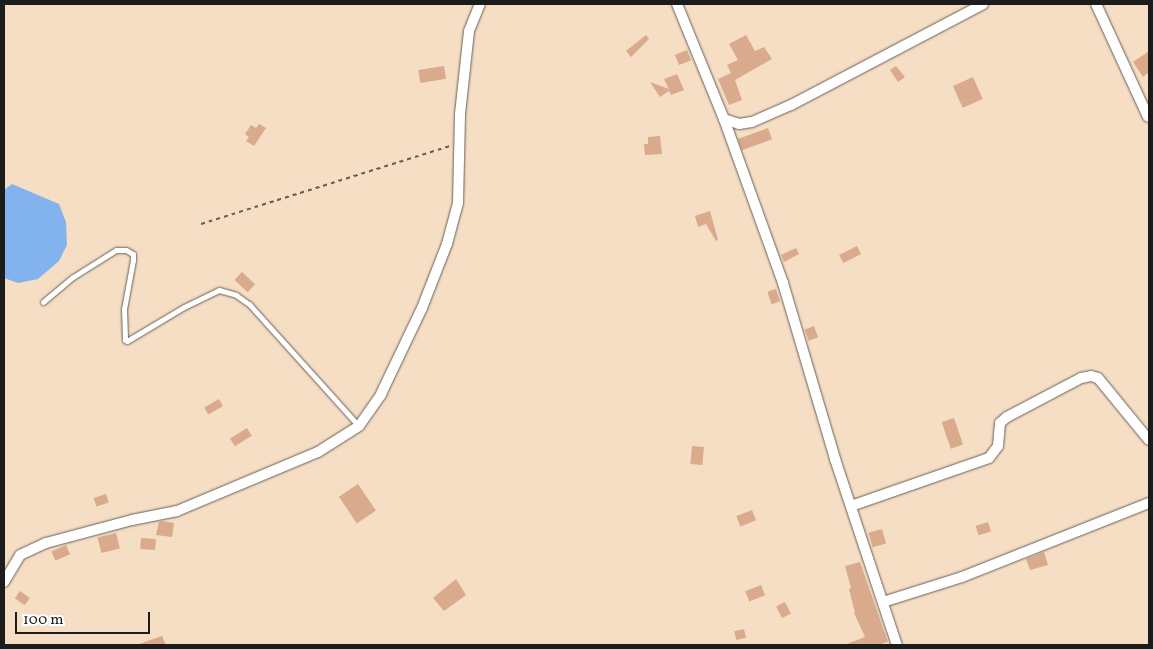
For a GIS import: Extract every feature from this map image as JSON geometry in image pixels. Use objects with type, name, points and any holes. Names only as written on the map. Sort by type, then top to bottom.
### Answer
[{"type":"street","points":[[4,582],[20,555],[46,543],[132,520],[177,512],[318,452],[359,426],[380,394],[410,334],[447,244],[458,203],[460,114],[470,31],[480,4]]},
{"type":"street","points":[[677,4],[724,119],[783,283],[851,506],[897,645]]},
{"type":"street","points":[[724,119],[739,124],[752,122],[791,105],[966,8],[982,4]]},
{"type":"street","points":[[1096,4],[1148,118]]},
{"type":"street","points":[[851,506],[989,458],[998,446],[1000,423],[1007,416],[1081,378],[1091,376],[1098,378],[1149,440]]},
{"type":"street","points":[[883,602],[962,578],[1149,504]]},
{"type":"lane","points":[[43,302],[73,277],[116,250],[126,250],[133,254],[133,260],[124,309],[125,340],[127,341],[184,307],[219,290],[236,295],[249,304],[359,426]]},
{"type":"path","points":[[201,224],[460,144]]},
{"type":"water","points":[[12,184],[59,204],[66,222],[67,245],[59,261],[38,279],[18,283],[4,278],[4,190]]},
{"type":"building","points":[[646,35],[649,39],[631,57],[626,51]]},
{"type":"building","points":[[746,35],[755,51],[764,47],[772,59],[735,80],[742,100],[729,105],[718,79],[731,73],[727,65],[738,60],[729,44]]},
{"type":"building","points":[[687,50],[691,60],[679,65],[675,55]]},
{"type":"building","points":[[1149,51],[1149,72],[1143,77],[1133,62]]},
{"type":"building","points":[[444,66],[446,79],[420,83],[418,70]]},
{"type":"building","points":[[896,66],[905,77],[898,82],[890,70]]},
{"type":"building","points":[[677,74],[684,90],[671,95],[669,91],[660,97],[650,82],[669,89],[664,79]]},
{"type":"building","points":[[973,77],[983,99],[963,108],[953,86]]},
{"type":"building","points":[[259,124],[266,128],[254,146],[246,141],[249,137],[245,134],[251,125],[256,128]]},
{"type":"building","points":[[768,128],[772,139],[742,150],[738,139]]},
{"type":"building","points":[[660,136],[662,154],[645,155],[644,144],[648,144],[648,137]]},
{"type":"building","points":[[710,211],[718,240],[716,241],[706,224],[698,227],[695,216]]},
{"type":"building","points":[[857,246],[861,254],[843,263],[839,255]]},
{"type":"building","points":[[796,248],[799,254],[784,262],[781,255]]},
{"type":"building","points":[[242,272],[255,284],[248,292],[234,280]]},
{"type":"building","points":[[776,289],[780,301],[771,304],[767,292]]},
{"type":"building","points":[[814,326],[818,337],[809,341],[805,329]]},
{"type":"building","points":[[219,399],[223,406],[208,414],[204,408]]},
{"type":"building","points":[[954,418],[963,444],[951,449],[942,422]]},
{"type":"building","points":[[247,428],[252,436],[235,446],[230,439]]},
{"type":"building","points":[[692,446],[704,447],[702,465],[690,464]]},
{"type":"building","points":[[358,484],[376,511],[357,523],[339,497]]},
{"type":"building","points":[[106,494],[109,503],[96,507],[94,498]]},
{"type":"building","points":[[752,510],[756,520],[740,527],[736,516]]},
{"type":"building","points":[[159,522],[174,523],[172,537],[156,535]]},
{"type":"building","points":[[988,522],[991,532],[978,535],[976,526]]},
{"type":"building","points":[[882,529],[886,543],[873,547],[869,533]]},
{"type":"building","points":[[116,533],[120,549],[101,553],[98,538]]},
{"type":"building","points":[[141,538],[156,539],[155,550],[140,549]]},
{"type":"building","points":[[66,545],[70,554],[55,561],[51,552]]},
{"type":"building","points":[[1044,552],[1048,565],[1030,570],[1026,559]]},
{"type":"building","points":[[860,562],[888,642],[877,645],[844,645],[865,637],[854,613],[849,589],[851,588],[845,566]]},
{"type":"building","points":[[456,579],[466,595],[444,611],[433,598]]},
{"type":"building","points":[[761,585],[765,595],[749,602],[745,591]]},
{"type":"building","points":[[20,591],[30,598],[25,605],[15,598]]},
{"type":"building","points":[[785,602],[791,614],[782,618],[776,607]]},
{"type":"building","points":[[744,629],[746,638],[736,640],[734,631]]},
{"type":"building","points":[[162,636],[166,645],[139,645],[139,644]]}]
